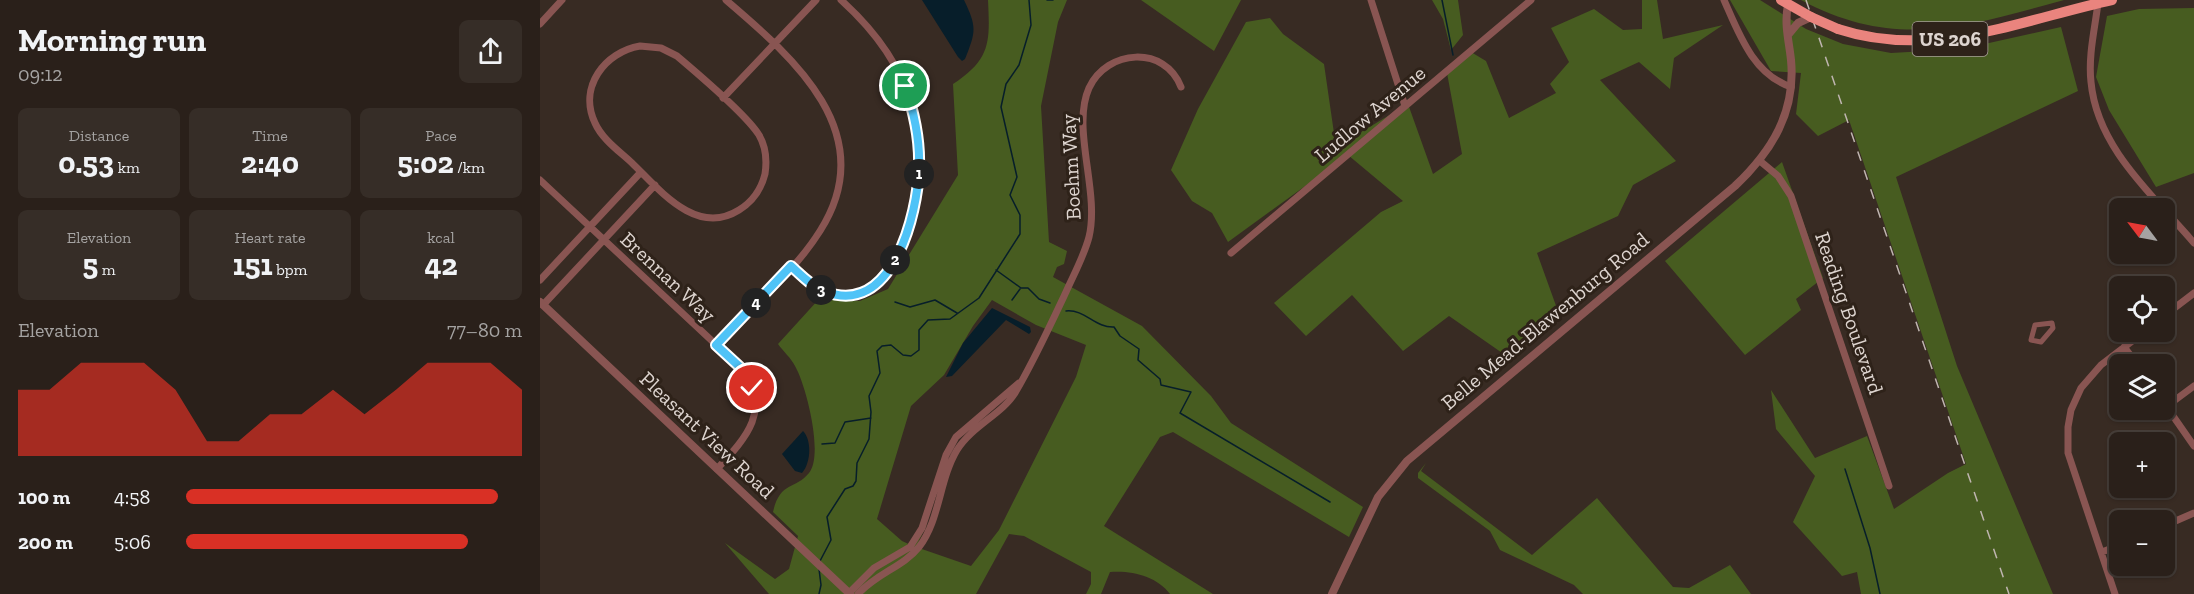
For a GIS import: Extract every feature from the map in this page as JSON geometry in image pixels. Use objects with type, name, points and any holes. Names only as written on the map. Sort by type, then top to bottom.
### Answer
[{"type":"highway","name":"US 206","points":[[1785,2],[1811,17],[1852,33],[1904,41],[1953,39],[2112,0]]},
{"type":"street","points":[[541,21],[562,0]]},
{"type":"street","points":[[716,345],[813,242],[832,208],[838,182],[840,156],[836,130],[823,99],[804,73],[726,0]]},
{"type":"street","points":[[723,98],[816,0]]},
{"type":"street","points":[[791,266],[824,291],[848,295],[867,290],[891,269],[904,242],[916,200],[919,168],[918,135],[905,86],[879,39],[842,0]]},
{"type":"street","points":[[1371,0],[1405,106]]},
{"type":"street","name":"Ludlow Avenue","points":[[1231,253],[1531,0]]},
{"type":"street","points":[[1724,0],[1758,65],[1773,79],[1791,87]]},
{"type":"street","name":"Belle Mead-Blawenburg Road","points":[[1332,594],[1378,497],[1407,460],[1735,186],[1760,161],[1784,121],[1791,87],[1785,2]]},
{"type":"street","points":[[2098,2],[2091,81],[2097,112],[2107,137],[2119,156],[2194,243]]},
{"type":"street","points":[[1788,35],[1795,26],[1811,17]]},
{"type":"street","points":[[640,45],[661,48],[677,56],[723,98],[753,127],[766,157],[765,174],[752,200],[735,213],[704,217],[684,210],[655,185],[605,138],[592,114],[592,85],[596,75],[609,58],[640,45]]},
{"type":"street","name":"Boehm Way","points":[[852,594],[874,568],[904,557],[926,537],[948,460],[976,422],[1014,394],[1047,332],[1088,240],[1092,206],[1083,111],[1092,83],[1112,64],[1141,57],[1168,66],[1174,71],[1182,87]]},
{"type":"street","name":"Reading Boulevard","points":[[1760,161],[1778,176],[1791,196],[1890,486]]},
{"type":"street","points":[[540,280],[641,172]]},
{"type":"street","name":"Brennan Way","points":[[540,180],[745,374],[752,388],[755,406],[749,431],[717,469]]},
{"type":"street","points":[[541,304],[655,185]]},
{"type":"street","points":[[2175,307],[2194,293]]},
{"type":"street","name":"Pleasant View Road","points":[[541,304],[852,594]]},
{"type":"street","points":[[2052,323],[2053,328],[2041,342],[2031,340],[2035,325],[2052,323]]},
{"type":"street","points":[[2115,594],[2068,453],[2068,427],[2071,410],[2081,388],[2101,365],[2131,342]]},
{"type":"street","points":[[2124,347],[2129,354]]},
{"type":"street","points":[[2175,398],[2194,386]]},
{"type":"street","points":[[2175,418],[2194,446]]},
{"type":"street","points":[[2175,521],[2194,513]]},
{"type":"street","points":[[2102,552],[2109,549]]},
{"type":"green space","points":[[988,0],[1067,0],[1058,22],[1041,106],[1049,242],[1067,251],[1064,264],[1057,267],[1053,277],[1142,326],[1211,396],[1231,423],[1363,507],[1349,537],[1173,432],[1160,437],[1104,526],[1213,594],[1170,594],[1158,583],[1135,573],[1110,572],[1101,594],[1086,594],[1091,584],[1091,572],[1024,536],[1009,534],[976,594],[769,594],[725,543],[775,579],[789,569],[798,536],[773,512],[780,495],[809,473],[815,451],[812,420],[804,388],[793,363],[778,344],[819,299],[860,301],[888,289],[958,175],[953,84],[981,58],[988,38]],"holes":[[[992,300],[1036,325],[1086,345],[1076,377],[999,530],[971,566],[916,547],[927,524],[913,546],[902,541],[877,519],[911,406],[944,375],[973,326]]]},
{"type":"green space","points":[[1141,0],[1241,0],[1214,51]]},
{"type":"green space","points":[[1432,0],[1458,0],[1463,35],[1451,50],[1443,19]]},
{"type":"green space","points":[[1642,0],[1657,0],[1663,39],[1723,25],[1674,58],[1670,89],[1639,62],[1600,80],[1676,161],[1633,185],[1618,216],[1537,253],[1559,314],[1508,357],[1449,316],[1403,351],[1352,295],[1306,336],[1274,303],[1381,212],[1403,201],[1348,155],[1228,242],[1212,213],[1192,201],[1171,170],[1198,109],[1246,22],[1270,18],[1283,34],[1324,64],[1336,147],[1408,104],[1433,174],[1462,154],[1447,73],[1471,52],[1486,61],[1509,118],[1556,93],[1550,84],[1569,62],[1551,28],[1594,9],[1623,30],[1642,29]]},
{"type":"green space","points":[[1730,0],[1760,0],[1806,29],[1843,44],[1891,53],[1962,49],[2061,27],[2078,91],[1896,177],[1957,366],[2053,594],[1861,594],[1857,572],[1842,576],[1793,522],[1815,476],[1776,429],[1771,390],[1815,458],[1867,436],[1894,509],[1948,473],[1966,464],[1849,120],[1818,136],[1796,114],[1801,73],[1771,71]]},
{"type":"green space","points":[[1801,0],[2064,0],[1964,25],[1932,29],[1901,29],[1869,25],[1836,16]]},
{"type":"green space","points":[[2194,8],[2194,173],[2156,187],[2109,110],[2096,77],[2107,16],[2139,9]]},
{"type":"green space","points":[[1782,162],[1823,278],[1796,299],[1801,310],[1745,355],[1665,261]]},
{"type":"green space","points":[[1426,463],[1421,471],[1532,555],[1597,498],[1673,587],[1689,588],[1730,565],[1751,594],[1583,594],[1574,585],[1500,550],[1490,531],[1418,478],[1418,473]]},
{"type":"water","points":[[922,0],[964,0],[974,29],[965,59],[962,61],[958,57]]},
{"type":"water","points":[[992,308],[1030,327],[1031,332],[1029,334],[1006,320],[952,376],[946,377],[963,343]]},
{"type":"water","points":[[803,431],[808,440],[809,452],[802,473],[795,471],[782,454]]},
{"type":"waterway","points":[[820,561],[831,540],[827,517],[845,489],[853,486],[856,481],[857,463],[869,439],[871,412],[869,396],[880,373],[877,351],[882,346],[891,345],[903,355],[911,356],[919,350],[919,330],[928,320],[950,319],[979,298],[1020,234],[1020,215],[1010,195],[1017,177],[1001,107],[1006,84],[1019,65],[1031,25],[1029,0]]},
{"type":"waterway","points":[[1047,0],[1053,0]]},
{"type":"waterway","points":[[1442,0],[1453,55]]},
{"type":"waterway","points":[[996,270],[1021,288],[1028,288],[1039,299],[1050,303]]},
{"type":"waterway","points":[[1012,300],[1020,289]]},
{"type":"waterway","points":[[895,302],[910,307],[935,300],[957,313]]},
{"type":"waterway","points":[[1066,311],[1073,311],[1101,325],[1114,327],[1120,336],[1139,349],[1138,360],[1160,379],[1161,385],[1191,392],[1180,413],[1330,502]]},
{"type":"waterway","points":[[822,444],[835,443],[845,422],[871,418]]},
{"type":"waterway","points":[[1845,469],[1870,548],[1880,594]]},
{"type":"waterway","points":[[819,569],[821,585],[819,594]]},
{"type":"railway","points":[[1806,0],[2009,594]]},
{"type":"route","points":[[752,388],[741,368],[716,345],[791,266],[816,287],[841,295],[867,290],[877,284],[891,269],[904,242],[911,220],[918,184],[918,135],[905,86]]}]
